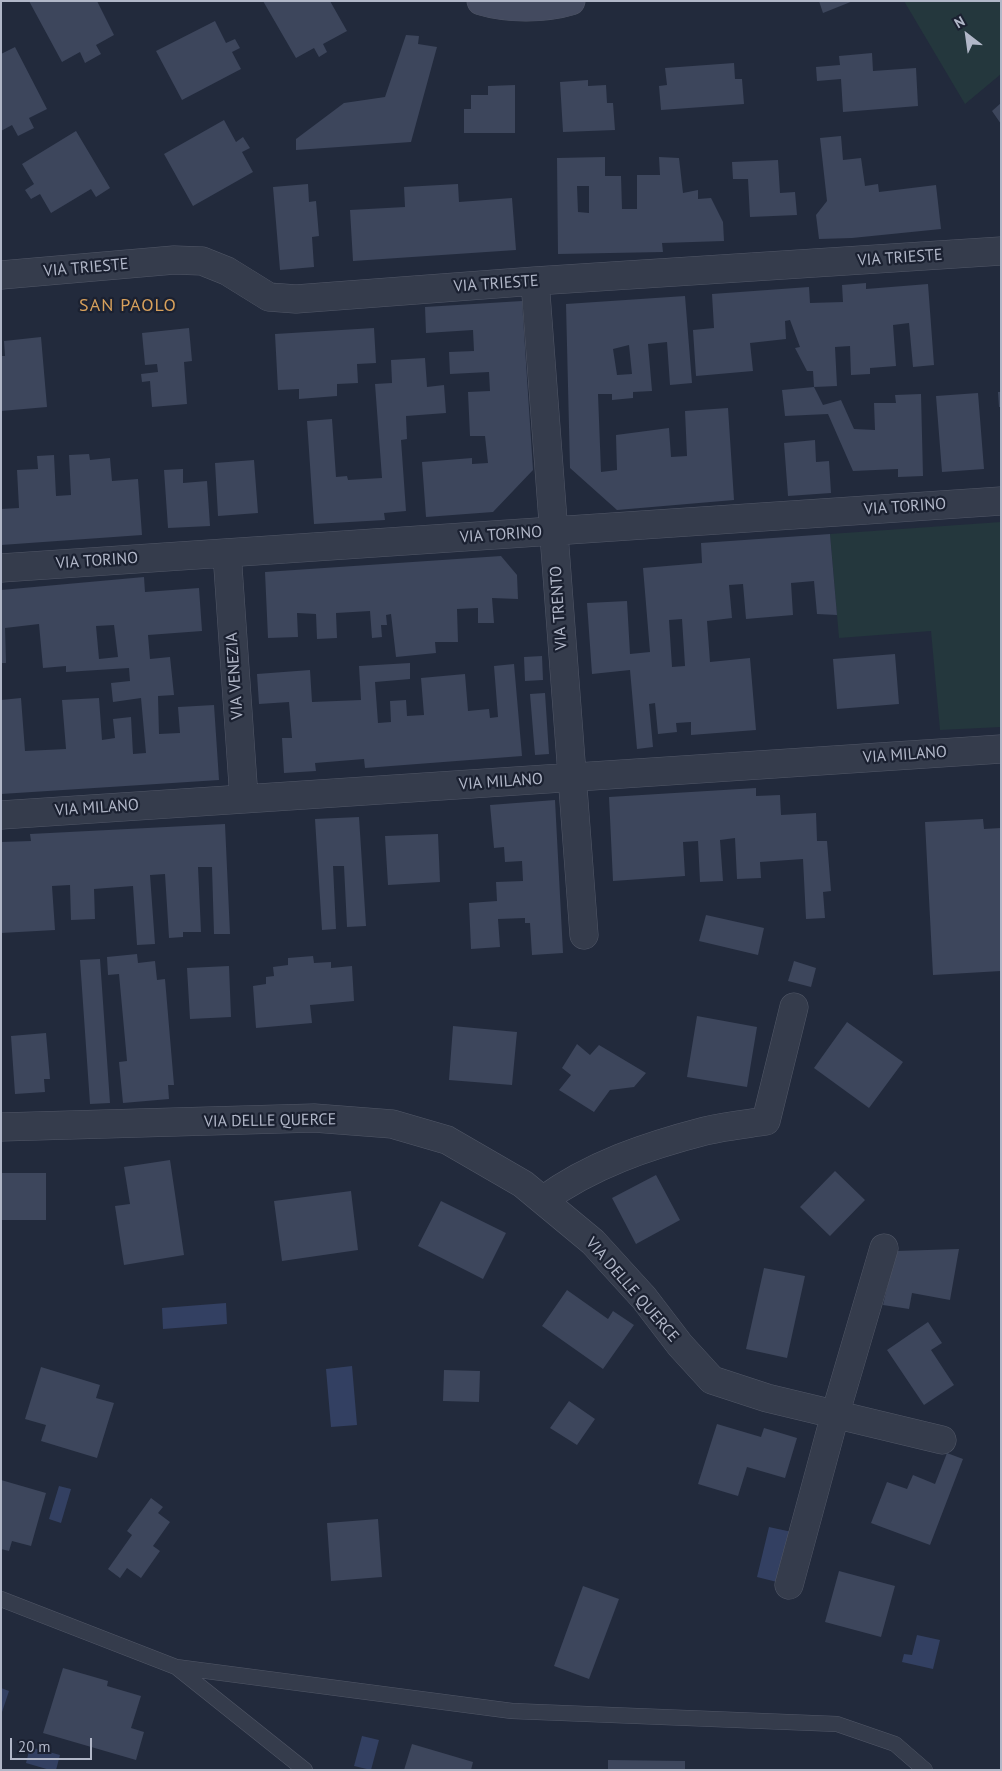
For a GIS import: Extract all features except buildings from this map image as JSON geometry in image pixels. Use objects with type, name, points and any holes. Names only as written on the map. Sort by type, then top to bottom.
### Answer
[{"type":"main road","points":[[481,1],[521,7],[559,5],[571,1]]},
{"type":"street","name":"VIA TRIESTE","points":[[1,275],[174,260],[202,261],[227,271],[269,297],[296,299],[535,281],[1001,252]]},
{"type":"street","name":"VIA TRENTO","points":[[535,281],[584,935]]},
{"type":"street","name":"VIA TORINO","points":[[1,568],[1001,500]]},
{"type":"street","name":"VIA VENEZIA","points":[[227,553],[244,799]]},
{"type":"street","name":"VIA MILANO","points":[[1,815],[1001,749]]},
{"type":"street","points":[[543,1200],[566,1183],[622,1156],[706,1131],[766,1121],[794,1006]]},
{"type":"street","name":"VIA DELLE QUERCE","points":[[1,1127],[314,1118],[392,1124],[448,1140],[522,1184],[593,1242],[644,1298],[680,1345],[712,1380],[767,1398],[942,1440]]},
{"type":"street","points":[[789,1585],[835,1415],[884,1248]]},
{"type":"lane","points":[[1,1599],[176,1667],[512,1711],[837,1724],[895,1744],[926,1770]]},
{"type":"lane","points":[[176,1667],[305,1770]]},
{"type":"shaded area","points":[[904,1],[1001,1],[1001,74],[965,104]]},
{"type":"shaded area","points":[[1001,522],[1001,727],[940,730],[931,631],[839,638],[830,534]]},
{"type":"water","points":[[226,1303],[227,1324],[163,1329],[162,1308]]},
{"type":"water","points":[[352,1366],[357,1425],[331,1427],[326,1369]]},
{"type":"water","points":[[59,1486],[71,1489],[61,1523],[49,1519]]},
{"type":"water","points":[[769,1527],[792,1532],[781,1583],[757,1577]]},
{"type":"water","points":[[917,1635],[940,1640],[933,1669],[902,1662],[904,1654],[912,1655]]},
{"type":"water","points":[[1,1688],[9,1691],[1,1715]]},
{"type":"water","points":[[362,1736],[379,1740],[371,1770],[354,1766]]},
{"type":"water","points":[[30,1747],[60,1755],[56,1770],[26,1763]]},
{"type":"district","name":"SAN PAOLO","points":[[128,306]]}]
